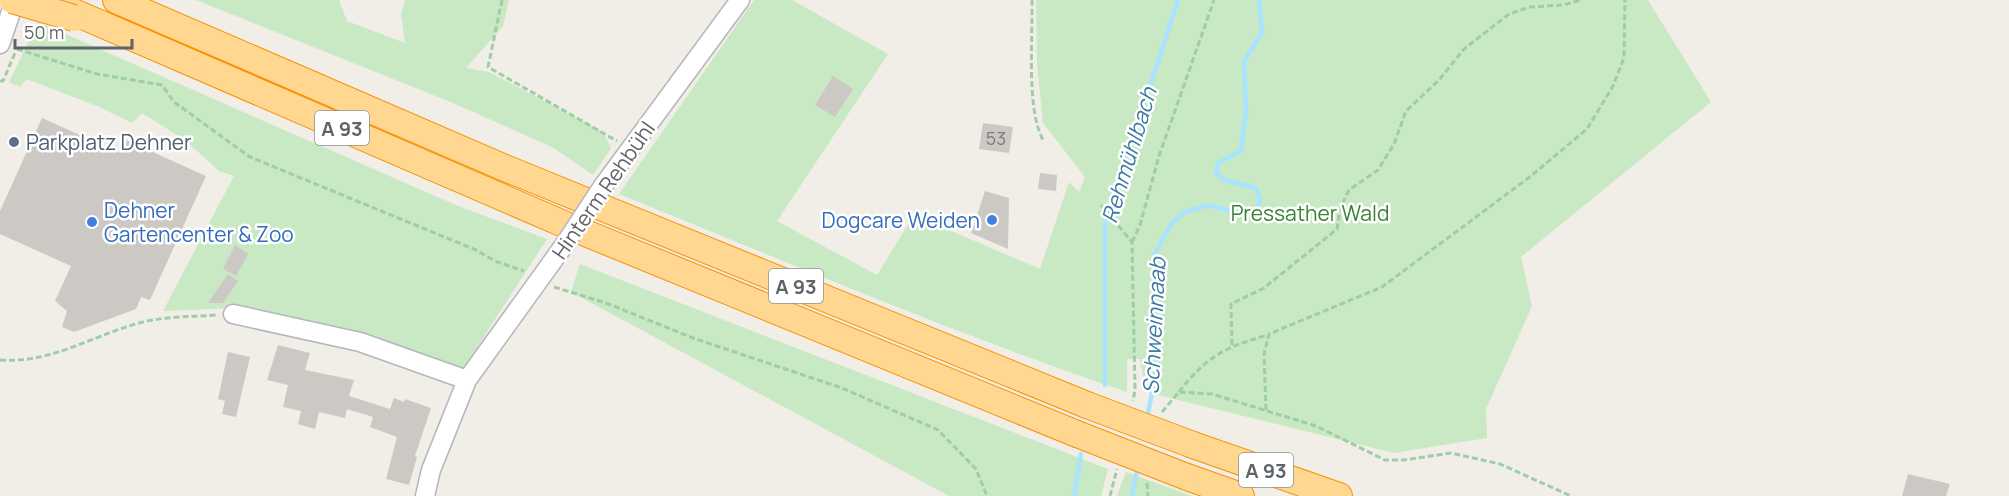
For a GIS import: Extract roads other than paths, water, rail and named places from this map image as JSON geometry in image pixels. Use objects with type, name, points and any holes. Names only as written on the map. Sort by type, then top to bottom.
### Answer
[{"type":"highway","points":[[14,0],[75,15]]},
{"type":"highway","points":[[46,0],[75,15]]},
{"type":"highway","name":"A 93","points":[[116,0],[505,168],[1087,405],[1339,496]]},
{"type":"highway","name":"A 93","points":[[75,15],[119,31],[566,225],[1077,434],[1241,496]]},
{"type":"street","points":[[8,46],[14,0]]},
{"type":"street","name":"Hinterm Rehbühl","points":[[425,496],[431,470],[466,380],[565,244],[603,186],[740,0]]},
{"type":"street","points":[[233,314],[360,342],[466,380]]},
{"type":"waterway","name":"Rehmühlbach","points":[[1105,385],[1105,223],[1178,0]]},
{"type":"waterway","name":"Schweinnaab","points":[[1147,419],[1156,371],[1154,255],[1171,224],[1185,212],[1209,205],[1245,215],[1257,212],[1260,198],[1256,188],[1225,180],[1216,173],[1218,163],[1241,151],[1246,111],[1244,62],[1262,32],[1259,0]]},
{"type":"waterway","name":"Rehmühlbach","points":[[1074,496],[1081,454]]},
{"type":"waterway","name":"Schweinnaab","points":[[1132,496],[1138,466]]},
{"type":"place","name":"Parkplatz Dehner","points":[[14,142]]},
{"type":"place","name":"Dogcare Weiden","points":[[992,220]]},
{"type":"place","name":"Dehner Gartencenter & Zoo","points":[[92,222]]},
{"type":"park label","name":"Pressather Wald","points":[[1310,213]]}]
